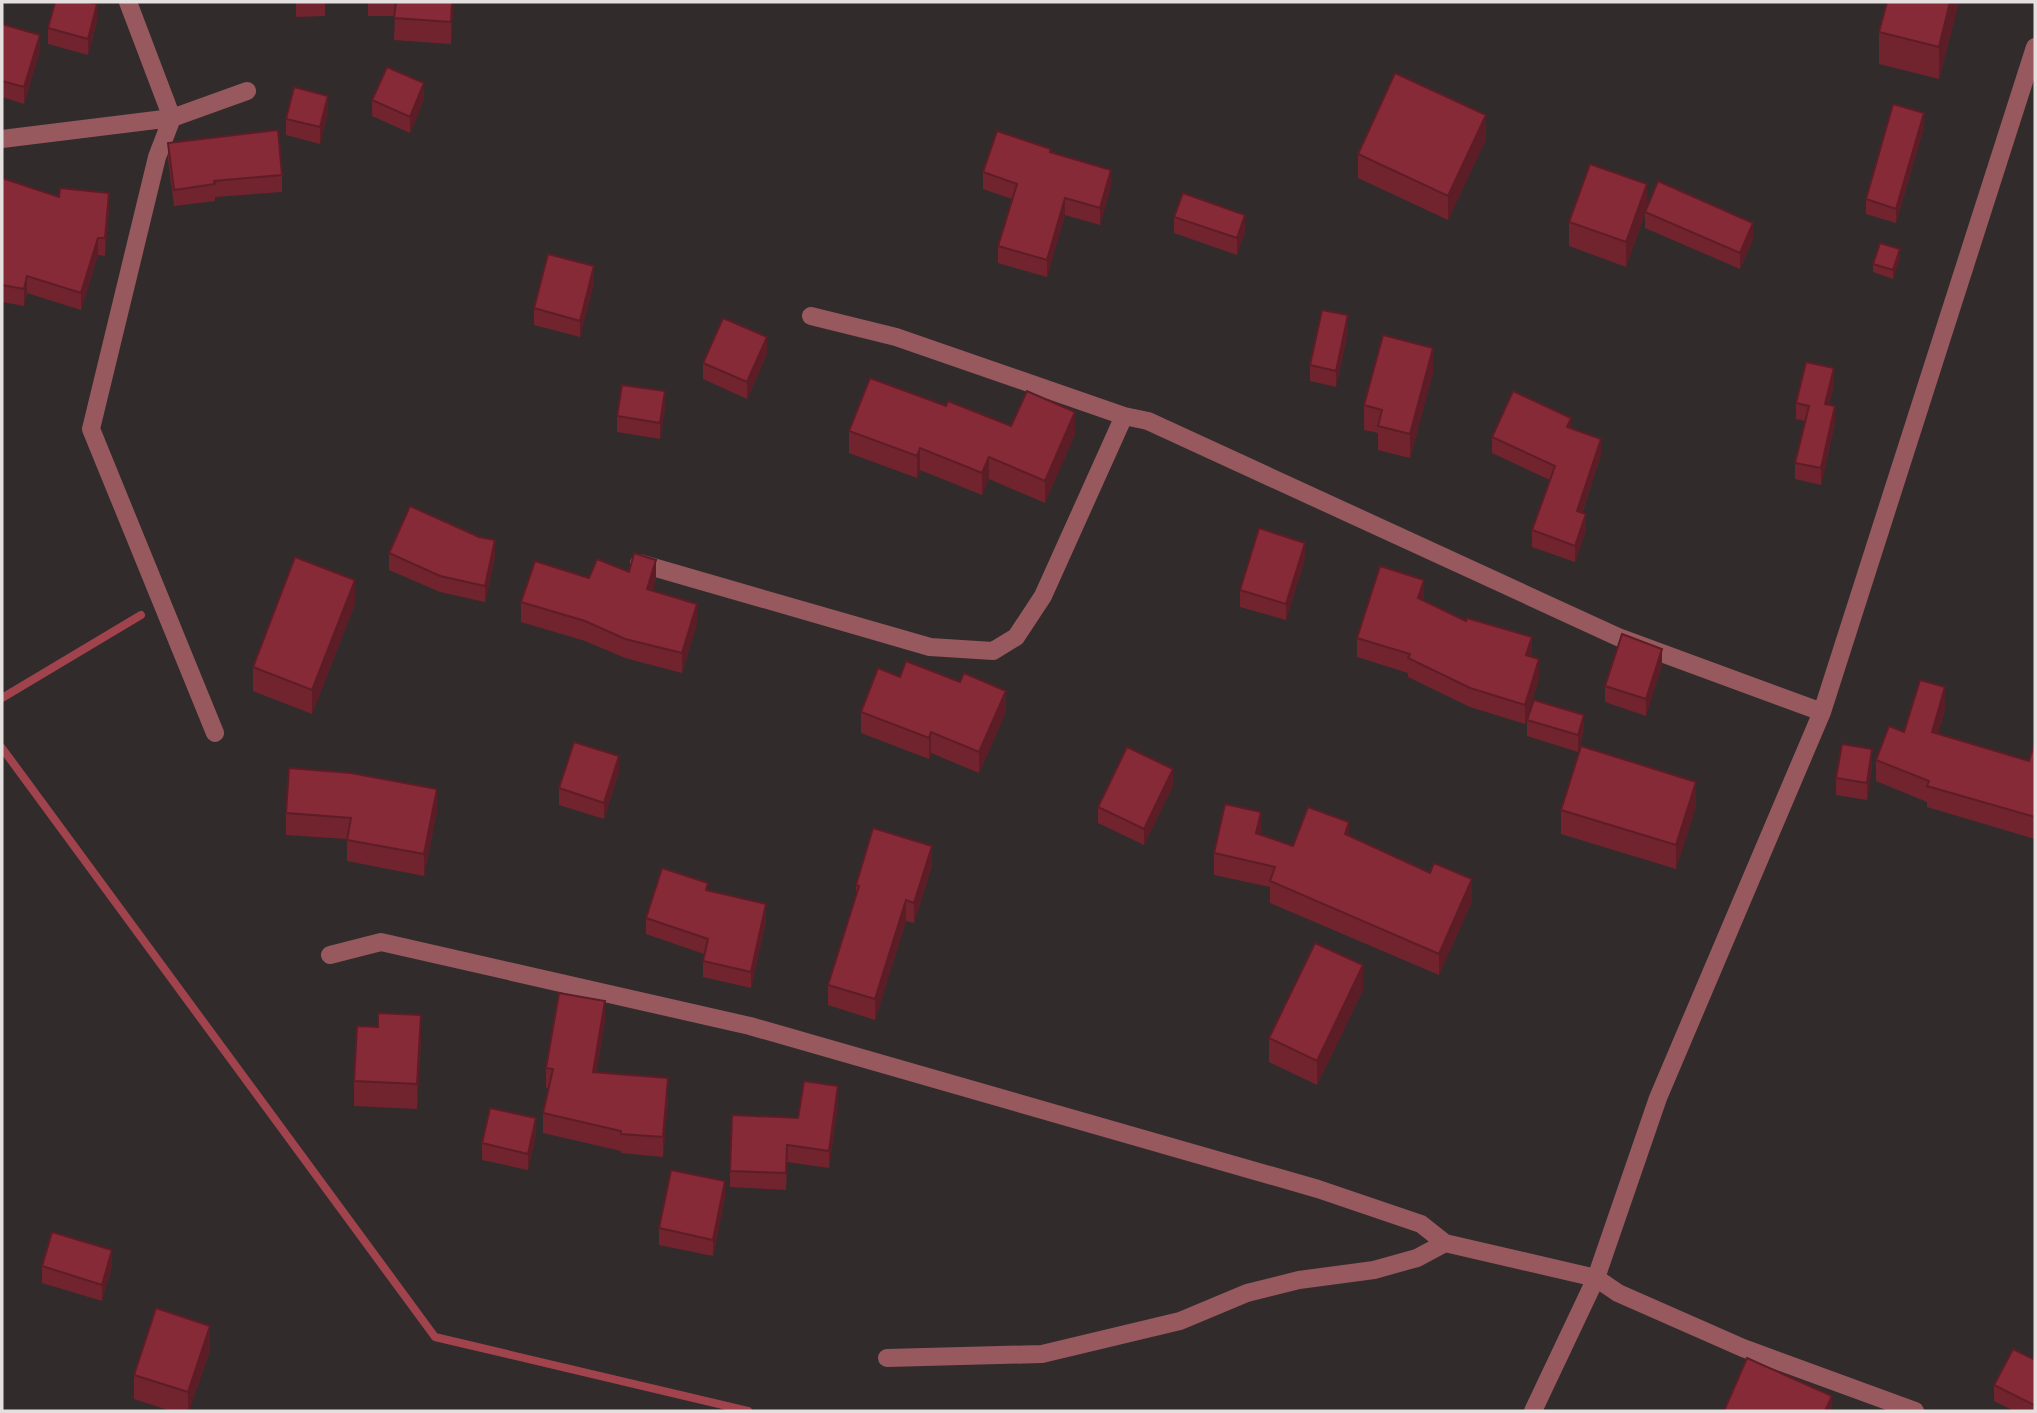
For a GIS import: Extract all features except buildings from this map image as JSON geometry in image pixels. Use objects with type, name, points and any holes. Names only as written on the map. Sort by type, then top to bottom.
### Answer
[{"type":"street","points":[[128,2],[172,118],[156,157],[91,429],[215,733]]},
{"type":"street","points":[[1533,1411],[1597,1278],[1658,1098],[1822,712],[2035,47]]},
{"type":"street","points":[[2,139],[172,118],[247,91]]},
{"type":"street","points":[[811,316],[896,337],[1124,416],[1148,421],[1618,638],[1822,712]]},
{"type":"street","points":[[639,562],[930,648],[993,651],[1016,637],[1043,596],[1124,416]]},
{"type":"street","points":[[330,955],[381,942],[750,1026],[1318,1189],[1421,1224],[1445,1243],[1597,1278],[1618,1293],[1743,1348],[1915,1411]]},
{"type":"street","points":[[887,1358],[1042,1354],[1180,1321],[1247,1293],[1299,1280],[1374,1270],[1417,1258],[1445,1243]]},
{"type":"waterway","points":[[2,698],[141,615]]},
{"type":"waterway","points":[[2,748],[435,1337],[748,1411]]}]
